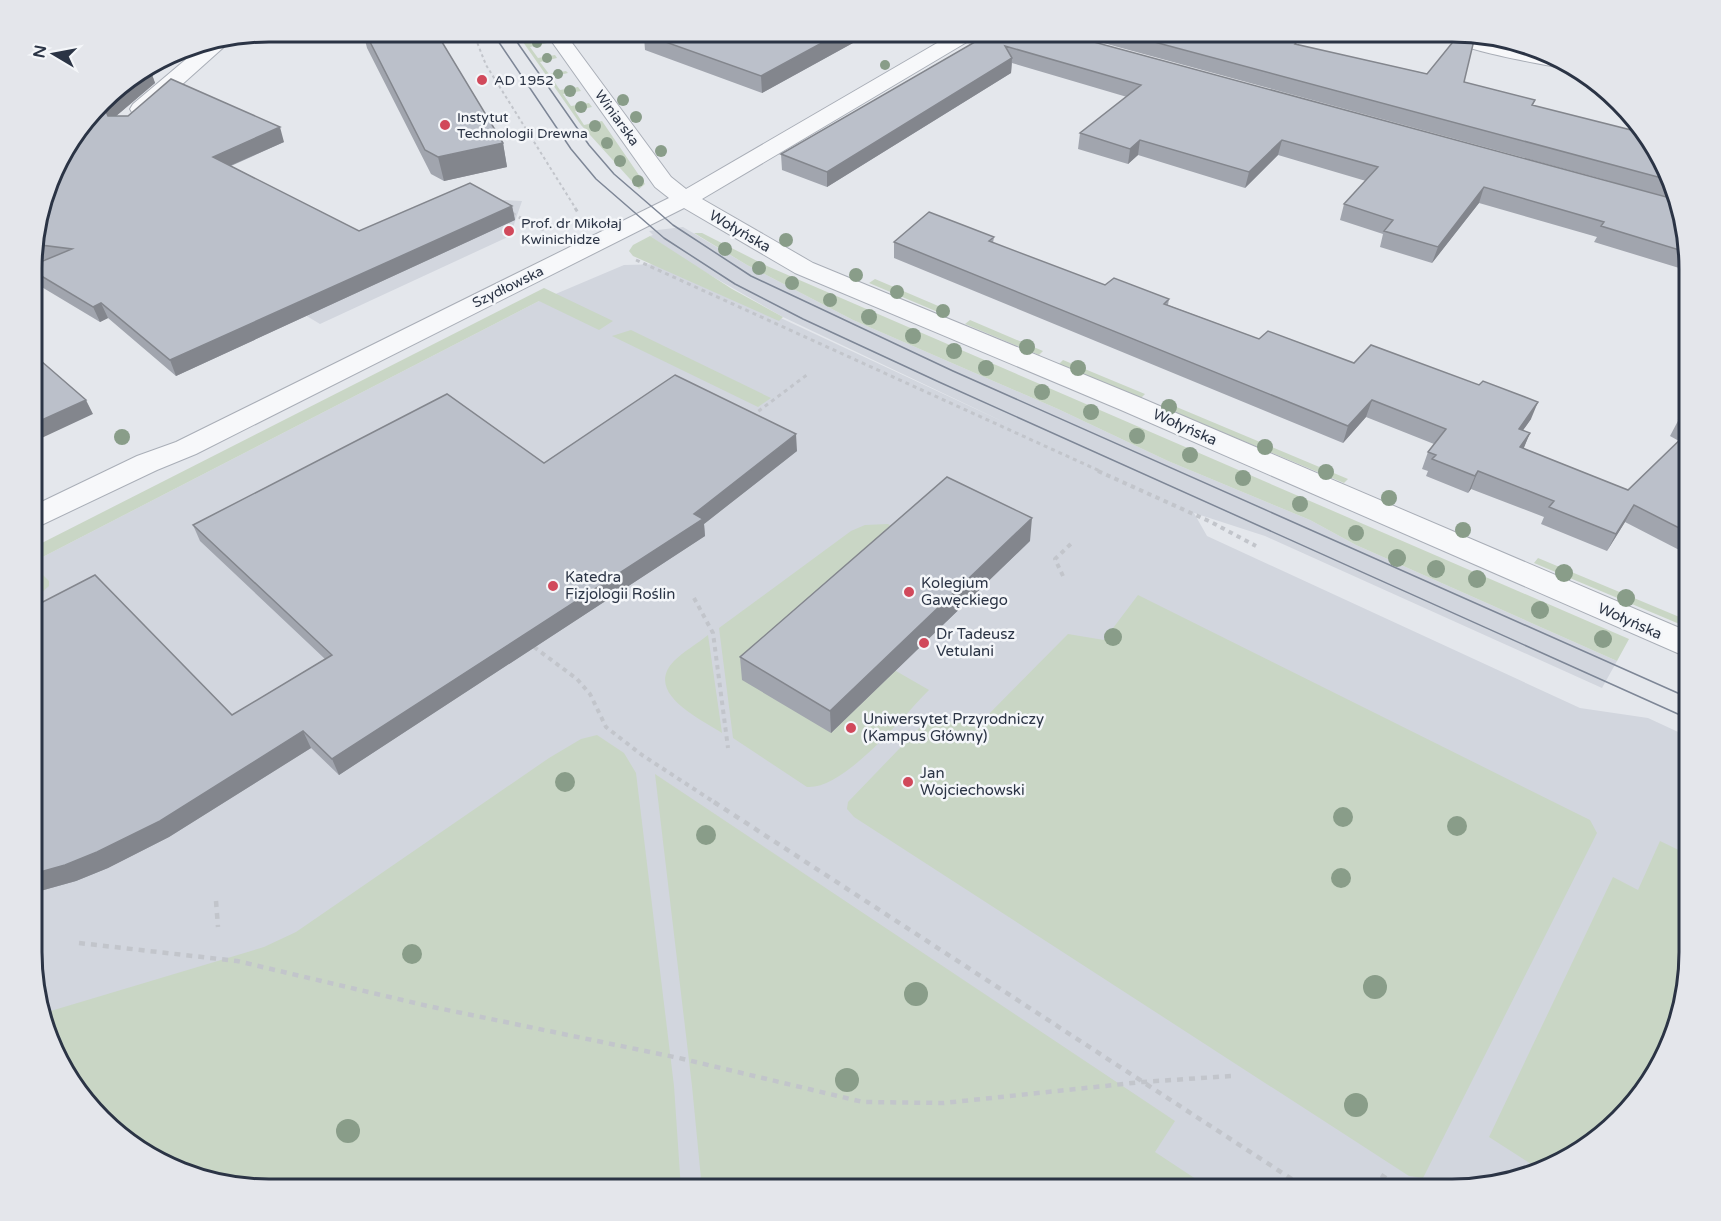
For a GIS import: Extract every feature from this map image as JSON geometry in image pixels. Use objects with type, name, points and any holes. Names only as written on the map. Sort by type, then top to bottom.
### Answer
[{"type":"street","name":"Winiarska","points":[[561,42],[663,182],[685,199]]},
{"type":"street","name":"Szydłowska","points":[[42,515],[147,463],[186,448],[685,199],[953,42]]},
{"type":"street","points":[[1475,43],[1525,54]]},
{"type":"street","points":[[124,124],[208,51]]},
{"type":"street","name":"Wołyńska","points":[[685,199],[804,268],[1131,404],[1679,642]]},
{"type":"path","points":[[477,42],[486,65],[583,220]]},
{"type":"path","points":[[506,209],[535,226]]},
{"type":"path","points":[[627,256],[1211,522],[1256,546]]},
{"type":"path","points":[[751,417],[808,374]]},
{"type":"path","points":[[1063,576],[1055,559],[1074,541]]},
{"type":"path","points":[[694,598],[713,633],[728,748]]},
{"type":"path","points":[[534,647],[577,679],[590,694],[606,728],[642,755],[1290,1179]]},
{"type":"path","points":[[216,901],[218,927]]},
{"type":"path","points":[[79,943],[237,961],[428,1006],[679,1058],[863,1102],[944,1103],[1142,1082],[1231,1076]]},
{"type":"path","points":[[1381,1175],[1387,1179]]},
{"type":"shaded area","points":[[503,200],[522,201],[510,236],[320,324],[305,315]]},
{"type":"shaded area","name":"Uniwersytet Przyrodniczy (Kampus Główny)","points":[[683,227],[747,265],[853,320],[1058,409],[1168,461],[1310,520],[1356,545],[1617,661],[1602,688],[1265,536],[1194,513],[1207,536],[1580,708],[1648,718],[1679,732],[1679,966],[1675,996],[1656,1052],[1641,1078],[1623,1102],[1602,1123],[1578,1141],[1552,1156],[1496,1175],[1466,1179],[255,1179],[225,1175],[182,1162],[143,1141],[119,1123],[98,1102],[72,1065],[59,1039],[46,996],[42,966],[42,557],[539,301],[624,265],[665,264],[1010,425],[783,317],[689,263],[650,236],[653,235],[649,231]]},
{"type":"green space","points":[[523,42],[546,42],[530,47],[538,58],[555,55],[557,58],[540,62],[549,74],[566,71],[568,73],[551,77],[560,90],[578,87],[581,91],[563,94],[571,106],[589,103],[592,107],[575,111],[584,125],[602,121],[645,184],[639,189],[581,125]]},
{"type":"green space","points":[[694,233],[702,233],[767,266],[1629,639],[1617,661],[1356,545],[1310,520],[1168,461],[1058,409],[853,320],[747,265]]},
{"type":"green space","points":[[650,236],[732,289],[783,317],[779,321],[633,256],[629,251],[633,245]]},
{"type":"green space","points":[[875,279],[950,311],[945,315],[869,283]]},
{"type":"green space","points":[[544,288],[613,321],[599,330],[539,301],[42,557],[42,543]]},
{"type":"green space","points":[[970,320],[1043,351],[1039,355],[965,324]]},
{"type":"green space","points":[[631,330],[771,398],[758,407],[612,336]]},
{"type":"green space","points":[[1063,360],[1145,394],[1141,398],[1059,364]]},
{"type":"green space","points":[[1167,403],[1348,479],[1344,483],[1162,407]]},
{"type":"green space","points":[[888,524],[906,535],[896,671],[929,690],[889,733],[855,764],[838,777],[822,785],[807,787],[733,738],[719,628],[851,531],[865,525]]},
{"type":"green space","points":[[1538,558],[1679,617],[1679,624],[1534,563]]},
{"type":"green space","points":[[42,574],[49,581],[49,586],[42,592]]},
{"type":"green space","points":[[1138,595],[1590,820],[1597,833],[1423,1178],[1409,1176],[854,817],[847,809],[848,802],[925,722],[980,723],[1068,634],[1104,640]]},
{"type":"green space","points":[[708,635],[722,733],[678,704],[665,684],[666,673],[674,661]]},
{"type":"green space","points":[[597,735],[624,753],[636,773],[674,1086],[680,1179],[255,1179],[225,1175],[182,1162],[143,1141],[119,1123],[98,1102],[80,1078],[59,1039],[50,1011],[264,947],[296,932],[549,758],[581,739]]},
{"type":"green space","points":[[655,774],[1175,1121],[1155,1152],[1196,1179],[701,1179]]},
{"type":"green space","points":[[1660,841],[1679,850],[1679,966],[1675,996],[1662,1039],[1641,1078],[1623,1102],[1602,1123],[1565,1149],[1532,1165],[1489,1137],[1613,877],[1638,890]]},
{"type":"building","name":"Instytut Technologii Drewna","points":[[370,42],[442,42],[503,143],[438,157],[425,150]]},
{"type":"building","points":[[665,42],[824,42],[761,76]]},
{"type":"building","points":[[975,42],[1094,42],[1667,197],[1675,225],[1678,250],[1601,226],[1604,222],[1484,187],[1438,247],[1384,231],[1393,220],[1344,204],[1378,167],[1282,140],[1249,172],[1140,140],[1130,149],[1080,133],[1141,85],[1005,46],[1012,58],[827,172],[781,154]]},
{"type":"building","points":[[1154,42],[1297,42],[1295,44],[1427,74],[1453,42],[1473,43],[1464,82],[1535,100],[1532,105],[1631,130],[1660,178]]},
{"type":"building","points":[[171,79],[280,127],[213,157],[359,231],[470,183],[512,206],[170,360],[101,303],[93,307],[42,276],[42,261],[72,249],[43,245],[54,196],[72,156],[98,119],[106,112],[108,116],[128,116]]},
{"type":"building","points":[[929,212],[994,237],[989,241],[1105,285],[1114,278],[1169,299],[1164,304],[1259,339],[1268,331],[1354,363],[1371,345],[1479,385],[1483,381],[1538,402],[1519,429],[1530,433],[1520,447],[1628,490],[1679,441],[1679,528],[1634,505],[1616,534],[1549,507],[1554,501],[1478,471],[1475,476],[1432,459],[1436,455],[1428,452],[1446,429],[1372,400],[1348,426],[894,242]]},
{"type":"building","points":[[42,362],[86,400],[42,420]]},
{"type":"building","points":[[675,375],[796,434],[694,514],[703,519],[332,759],[303,731],[160,821],[97,852],[42,871],[42,602],[95,575],[232,715],[332,655],[193,525],[447,394],[544,463]]},
{"type":"building","name":"Kolegium Gawęckiego","points":[[947,477],[1032,518],[830,711],[740,657]]},
{"type":"tram line","points":[[499,42],[571,149],[596,179],[664,238],[735,284],[803,319],[939,382],[1679,715]]},
{"type":"tram line","points":[[517,42],[589,145],[614,174],[673,225],[751,276],[953,371],[1679,694]]},
{"type":"place","name":"AD 1952","points":[[482,80]]},
{"type":"place","name":"Instytut Technologii Drewna","points":[[445,125]]},
{"type":"place","name":"Prof. dr Mikołaj Kwinichidze","points":[[509,231]]},
{"type":"place","name":"Katedra Fizjologii Roślin","points":[[553,586]]},
{"type":"place","name":"Kolegium Gawęckiego","points":[[909,592]]},
{"type":"place","name":"Dr Tadeusz Vetulani","points":[[924,643]]},
{"type":"place","name":"Uniwersytet Przyrodniczy (Kampus Główny)","points":[[851,728]]},
{"type":"place","name":"Jan Wojciechowski","points":[[908,782]]}]
